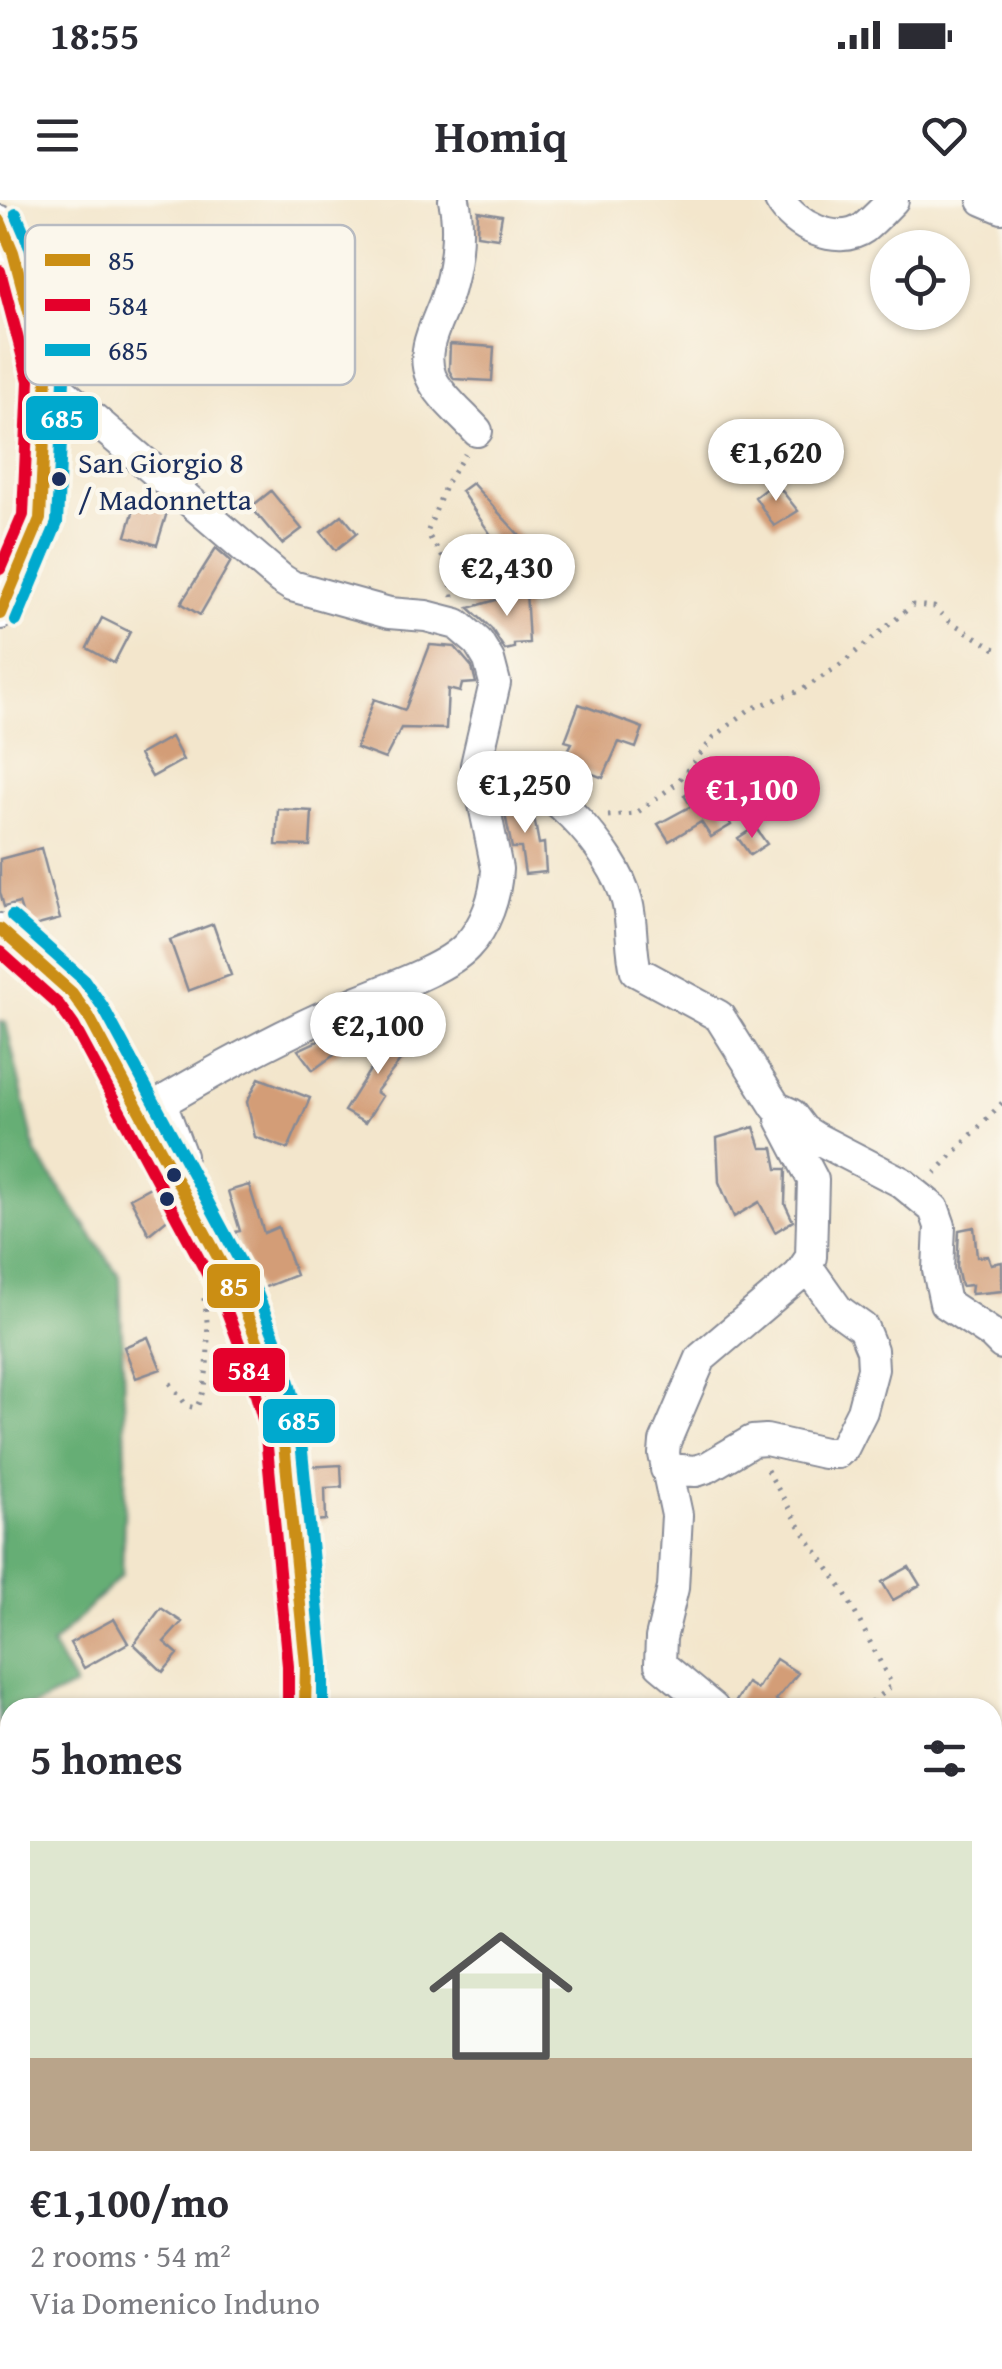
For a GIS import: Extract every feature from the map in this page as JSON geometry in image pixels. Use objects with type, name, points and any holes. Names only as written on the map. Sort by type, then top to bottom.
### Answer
[{"type":"street","points":[[454,200],[455,250],[446,299],[430,336],[428,358],[432,379],[477,431]]},
{"type":"street","points":[[780,200],[804,224],[839,234],[863,228],[893,200]]},
{"type":"street","points":[[983,200],[1002,208]]},
{"type":"street","points":[[0,221],[25,297]]},
{"type":"street","points":[[0,614],[40,520],[47,385]]},
{"type":"street","points":[[54,385],[280,579],[389,613],[457,624],[478,642],[489,660],[495,683],[478,754],[478,776],[497,869],[496,885],[485,920],[466,949],[167,1100],[164,1111],[181,1156],[170,1173]]},
{"type":"street","points":[[478,776],[485,768],[517,774],[557,802],[584,829],[620,880],[627,901],[636,971],[718,1016],[776,1107],[813,1180],[811,1257],[807,1266],[701,1358],[664,1442],[677,1515],[673,1588],[661,1638],[660,1664],[698,1698]]},
{"type":"street","points":[[0,929],[72,993],[90,1017],[242,1302],[282,1424],[306,1664],[305,1698]]},
{"type":"street","points":[[776,1107],[791,1114],[814,1137],[901,1182],[927,1202],[940,1226],[938,1270],[945,1303],[1002,1344]]},
{"type":"street","points":[[666,1468],[696,1471],[747,1444],[766,1440],[824,1454],[837,1453],[844,1447],[862,1411],[873,1369],[868,1339],[863,1328],[838,1310],[807,1266]]},
{"type":"street","points":[[294,1556],[304,1554],[325,1698]]},
{"type":"path","points":[[457,624],[449,567],[426,533],[446,484],[477,431]]},
{"type":"path","points":[[605,816],[634,814],[676,784],[714,737],[750,709],[814,682],[840,666],[913,604],[934,607],[946,619],[1002,653]]},
{"type":"path","points":[[934,1174],[1002,1103]]},
{"type":"path","points":[[170,1383],[187,1406],[196,1408],[203,1397],[207,1364],[205,1302],[200,1285]]},
{"type":"path","points":[[747,1444],[779,1486],[872,1644],[892,1685],[877,1698]]},
{"type":"green space","points":[[0,1021],[6,1023],[36,1153],[120,1277],[126,1458],[122,1575],[52,1645],[75,1686],[50,1698],[0,1698]]},
{"type":"building","points":[[478,211],[502,215],[498,238],[477,235]]},
{"type":"building","points":[[450,344],[494,347],[492,381],[454,379],[449,370]]},
{"type":"building","points":[[775,482],[798,511],[774,526],[755,497]]},
{"type":"building","points":[[472,483],[527,544],[508,560],[461,491]]},
{"type":"building","points":[[271,491],[302,529],[282,544],[251,507]]},
{"type":"building","points":[[137,499],[168,509],[157,545],[126,536]]},
{"type":"building","points":[[342,515],[357,533],[336,550],[321,532]]},
{"type":"building","points":[[216,548],[231,561],[200,615],[181,603]]},
{"type":"building","points":[[526,591],[529,643],[514,644],[514,648],[505,650],[491,628],[469,608]]},
{"type":"building","points":[[102,618],[130,632],[114,663],[87,648]]},
{"type":"building","points":[[430,645],[455,647],[472,667],[476,683],[462,684],[460,692],[448,689],[446,729],[401,728],[385,759],[356,748],[374,699],[405,710]]},
{"type":"building","points":[[579,704],[643,728],[636,748],[619,742],[603,778],[562,762],[572,743],[565,741]]},
{"type":"building","points":[[171,737],[183,760],[152,777],[139,755]]},
{"type":"building","points":[[704,782],[712,794],[715,792],[731,825],[711,837],[701,822],[669,841],[658,824],[691,806],[684,795]]},
{"type":"building","points":[[525,801],[532,806],[539,844],[544,843],[546,872],[525,874],[521,848],[512,848],[503,804]]},
{"type":"building","points":[[278,809],[312,811],[310,846],[276,845]]},
{"type":"building","points":[[755,827],[767,844],[750,855],[738,838]]},
{"type":"building","points":[[41,848],[60,919],[27,928],[19,903],[4,907],[0,859]]},
{"type":"building","points":[[213,924],[231,975],[188,991],[170,940]]},
{"type":"building","points":[[376,1014],[386,1018],[313,1070],[298,1050]]},
{"type":"building","points":[[395,1030],[414,1043],[376,1092],[382,1096],[365,1123],[344,1111]]},
{"type":"building","points":[[259,1078],[310,1098],[288,1149],[255,1137],[247,1102]]},
{"type":"building","points":[[754,1127],[761,1148],[773,1148],[777,1169],[786,1169],[785,1204],[793,1221],[775,1232],[759,1202],[734,1217],[719,1182],[717,1138]]},
{"type":"building","points":[[154,1185],[170,1217],[149,1234],[130,1198]]},
{"type":"building","points":[[249,1185],[264,1233],[278,1227],[296,1275],[258,1290],[235,1232],[240,1231],[228,1191]]},
{"type":"building","points":[[974,1227],[977,1257],[988,1256],[991,1264],[1002,1262],[1002,1291],[971,1294],[972,1285],[961,1286],[957,1268],[959,1230]]},
{"type":"building","points":[[148,1337],[161,1369],[136,1378],[124,1347]]},
{"type":"building","points":[[341,1465],[342,1487],[325,1488],[326,1520],[311,1521],[305,1467]]},
{"type":"building","points":[[909,1567],[920,1585],[893,1600],[882,1582]]},
{"type":"building","points":[[161,1608],[182,1622],[164,1642],[178,1654],[163,1672],[134,1644]]},
{"type":"building","points":[[114,1619],[128,1643],[84,1668],[70,1643]]},
{"type":"building","points":[[776,1659],[798,1673],[778,1698],[738,1698],[747,1683],[757,1689]]},
{"type":"transit line","name":"685","points":[[16,214],[25,235]]},
{"type":"transit line","name":"85","points":[[0,221],[25,297]]},
{"type":"transit line","name":"584","points":[[0,271],[25,366]]},
{"type":"transit line","name":"584","points":[[0,569],[23,515],[29,385]]},
{"type":"transit line","name":"85","points":[[0,614],[40,519],[47,385]]},
{"type":"transit line","name":"685","points":[[16,621],[57,523],[64,385]]},
{"type":"transit line","name":"685","points":[[12,916],[84,980],[103,1007],[257,1293],[282,1356],[299,1421],[323,1663],[323,1698]]},
{"type":"transit line","name":"85","points":[[0,929],[72,993],[89,1017],[242,1302],[265,1361],[282,1423],[306,1665],[305,1698]]},
{"type":"transit line","name":"584","points":[[0,952],[59,1005],[74,1026],[226,1309],[265,1426],[288,1698]]},
{"type":"place","name":"San Giorgio 8 / Madonnetta","points":[[59,479]]}]
